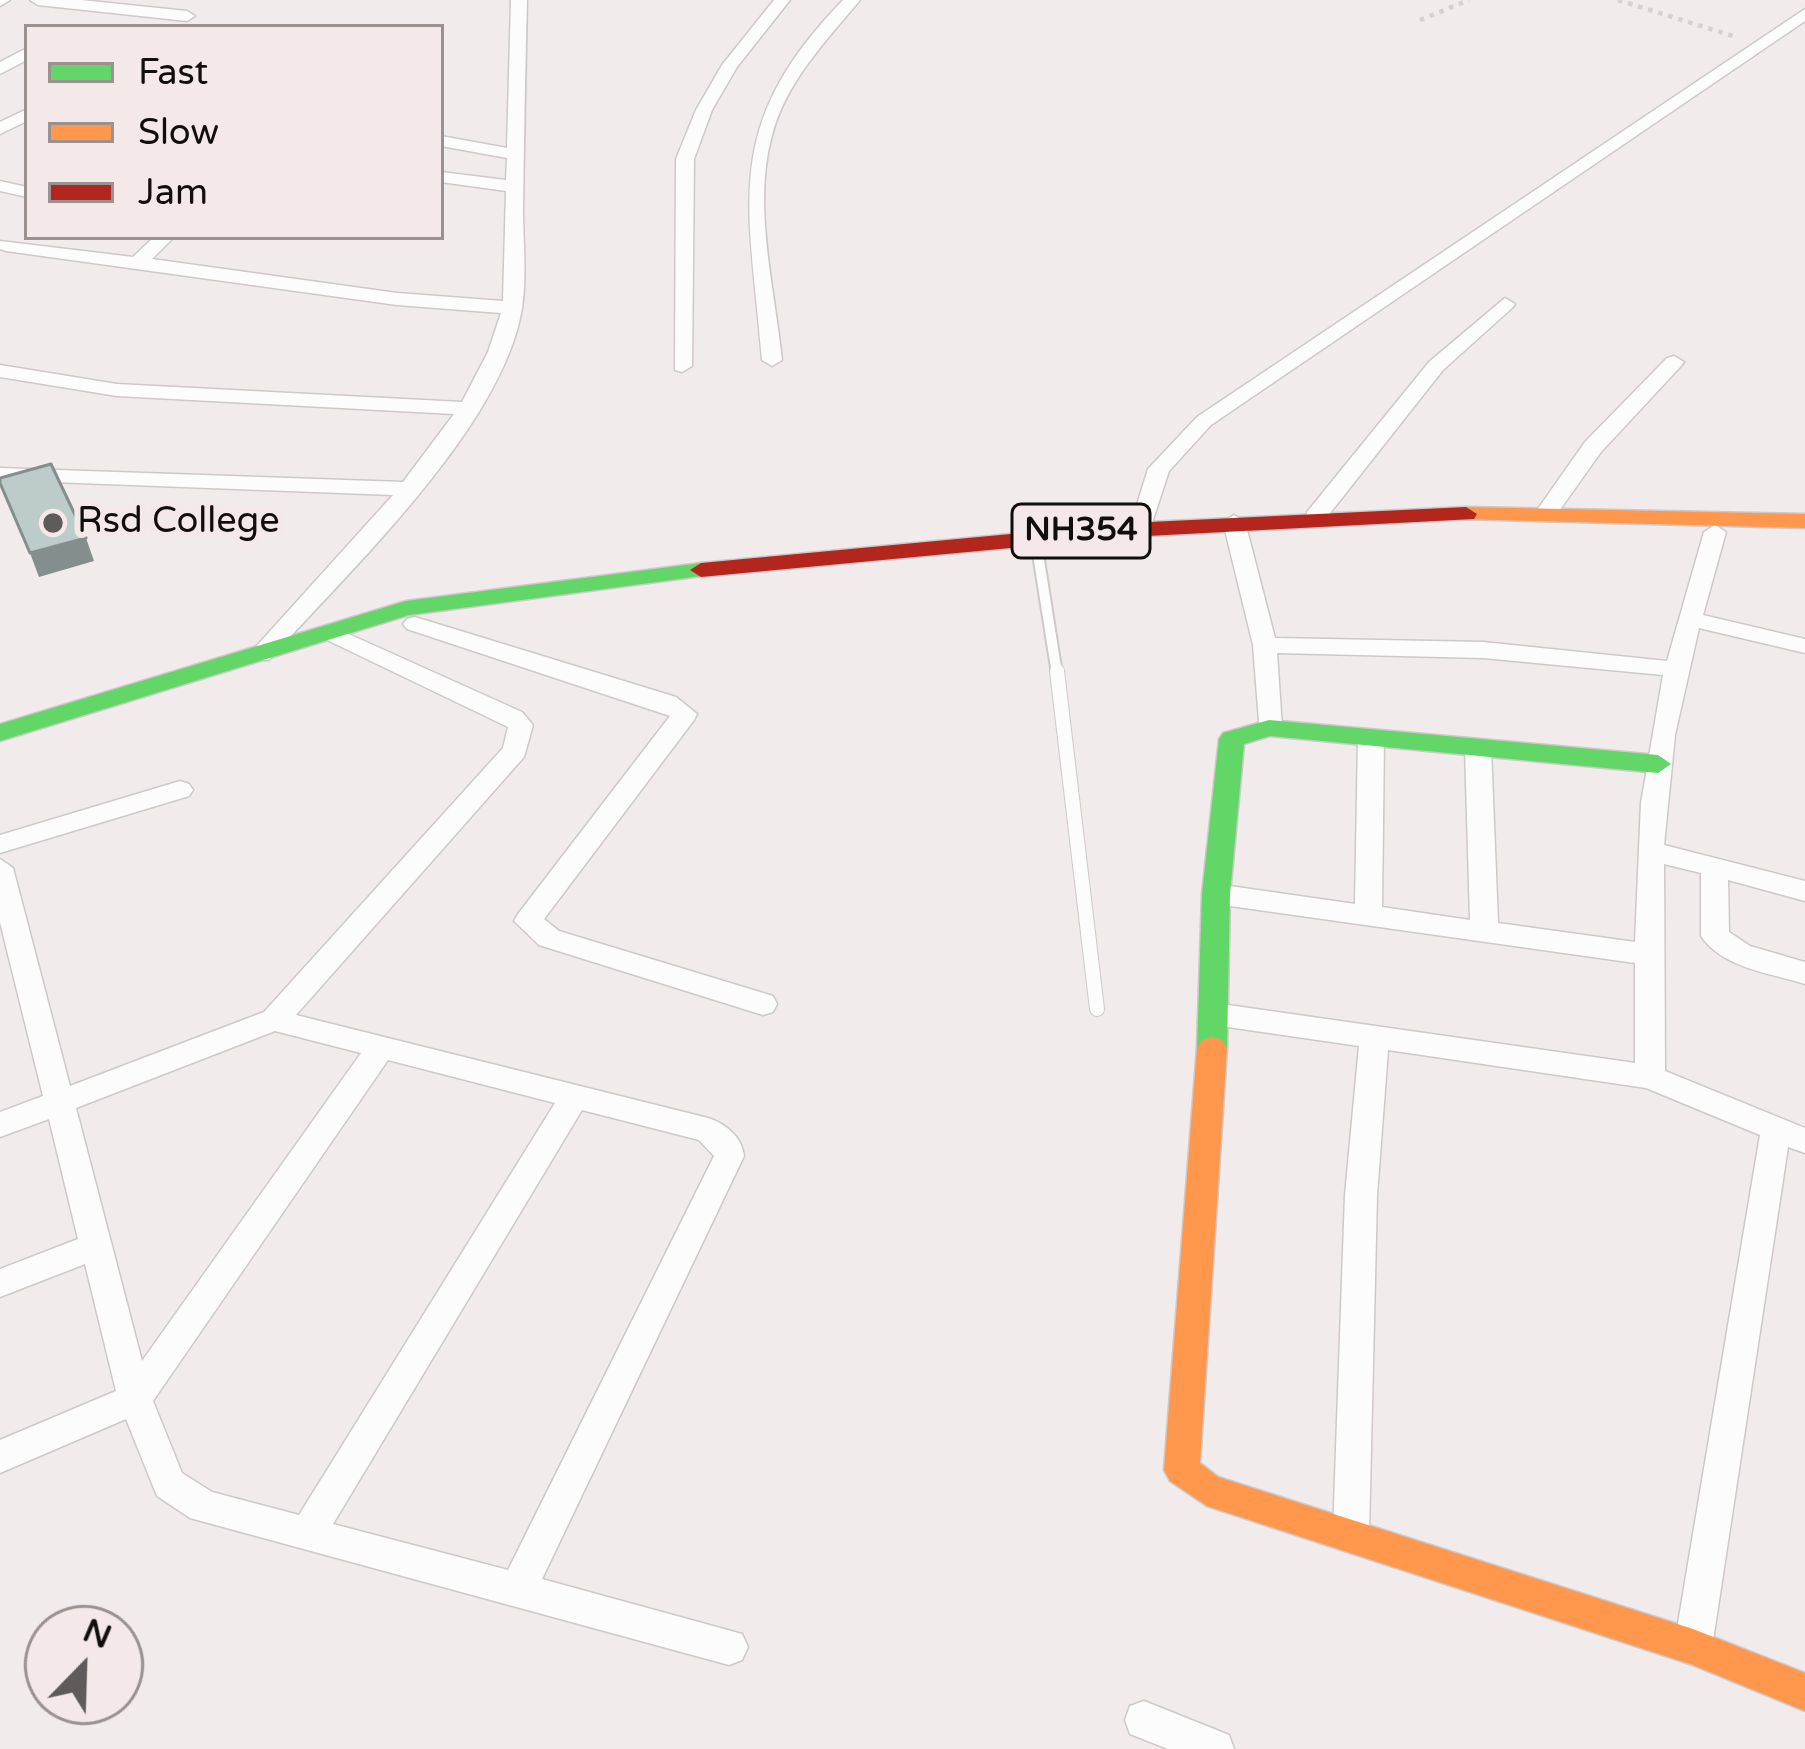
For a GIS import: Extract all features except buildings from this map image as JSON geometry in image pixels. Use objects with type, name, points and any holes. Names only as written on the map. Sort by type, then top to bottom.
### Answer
[{"type":"main road","name":"NH354","points":[[363,623],[415,624],[1238,531],[1315,518],[1546,513],[1805,521]]},
{"type":"main road","name":"NH354","points":[[0,733],[453,598],[961,541],[1141,527],[1715,532],[1805,539]]},
{"type":"main road","points":[[1658,764],[1269,728],[1232,739],[1216,895],[1214,1014],[1182,1470],[1191,1483],[1207,1490],[1693,1647],[1805,1692]]},
{"type":"street","points":[[38,0],[187,16]]},
{"type":"street","points":[[148,13],[171,0]]},
{"type":"street","points":[[260,655],[407,489],[468,407],[506,337],[512,308],[519,0]]},
{"type":"street","points":[[682,366],[685,159],[704,110],[730,65],[782,0]]},
{"type":"street","points":[[772,360],[759,180],[763,136],[827,26],[852,0]]},
{"type":"street","points":[[78,24],[104,9]]},
{"type":"street","points":[[1141,527],[1159,469],[1204,421],[1805,14]]},
{"type":"street","points":[[444,142],[517,155]]},
{"type":"street","points":[[444,177],[516,187]]},
{"type":"street","points":[[138,262],[162,240]]},
{"type":"street","points":[[2,248],[397,299],[512,308]]},
{"type":"street","points":[[1315,518],[1426,377],[1505,304]]},
{"type":"street","points":[[1546,513],[1593,447],[1674,362]]},
{"type":"street","points":[[0,371],[117,390],[468,407]]},
{"type":"street","points":[[0,474],[407,489]]},
{"type":"street","points":[[1238,531],[1265,645],[1269,728]]},
{"type":"street","points":[[1649,1077],[1651,851],[1658,764],[1676,669],[1715,532]]},
{"type":"street","points":[[1691,619],[1805,646]]},
{"type":"street","points":[[415,624],[667,703],[685,714],[528,921],[549,938],[763,1004]]},
{"type":"street","points":[[0,1125],[274,1020],[522,738],[521,725],[512,718],[333,634]]},
{"type":"street","points":[[1265,645],[1483,650],[1676,669]]},
{"type":"street","points":[[1368,917],[1371,738]]},
{"type":"street","points":[[1478,748],[1484,932]]},
{"type":"street","points":[[0,844],[180,790]]},
{"type":"street","points":[[1651,851],[1805,891]]},
{"type":"street","points":[[0,868],[13,966],[58,1104],[135,1399],[169,1484],[203,1506],[728,1647]]},
{"type":"street","points":[[1714,868],[1715,936],[1740,954],[1805,973]]},
{"type":"street","points":[[1216,895],[1651,955]]},
{"type":"street","points":[[1214,1014],[1649,1077],[1790,1135],[1693,1647]]},
{"type":"street","points":[[274,1020],[717,1133],[729,1156],[518,1589]]},
{"type":"street","points":[[1351,1533],[1360,1195],[1375,1036]]},
{"type":"street","points":[[0,1456],[135,1399],[380,1048]]},
{"type":"street","points":[[309,1532],[575,1096]]},
{"type":"street","points":[[0,1283],[93,1247]]},
{"type":"street","points":[[1144,1720],[1215,1749]]},
{"type":"lane","points":[[1039,554],[1070,747],[1097,1009]]},
{"type":"path","points":[[1420,20],[1469,0]]},
{"type":"path","points":[[1618,0],[1760,45]]},
{"type":"traffic: fast","points":[[0,733],[406,608],[701,570]]},
{"type":"traffic: fast","points":[[1212,1048],[1216,894],[1232,739],[1269,728],[1658,764]]},
{"type":"traffic: slow","points":[[1466,514],[1805,521]]},
{"type":"traffic: slow","points":[[1212,1048],[1182,1470],[1207,1490],[1693,1647],[1805,1692]]},
{"type":"traffic: jam","points":[[701,570],[1128,530],[1466,514]]},
{"type":"place","name":"Rsd College","points":[[53,523]]}]
